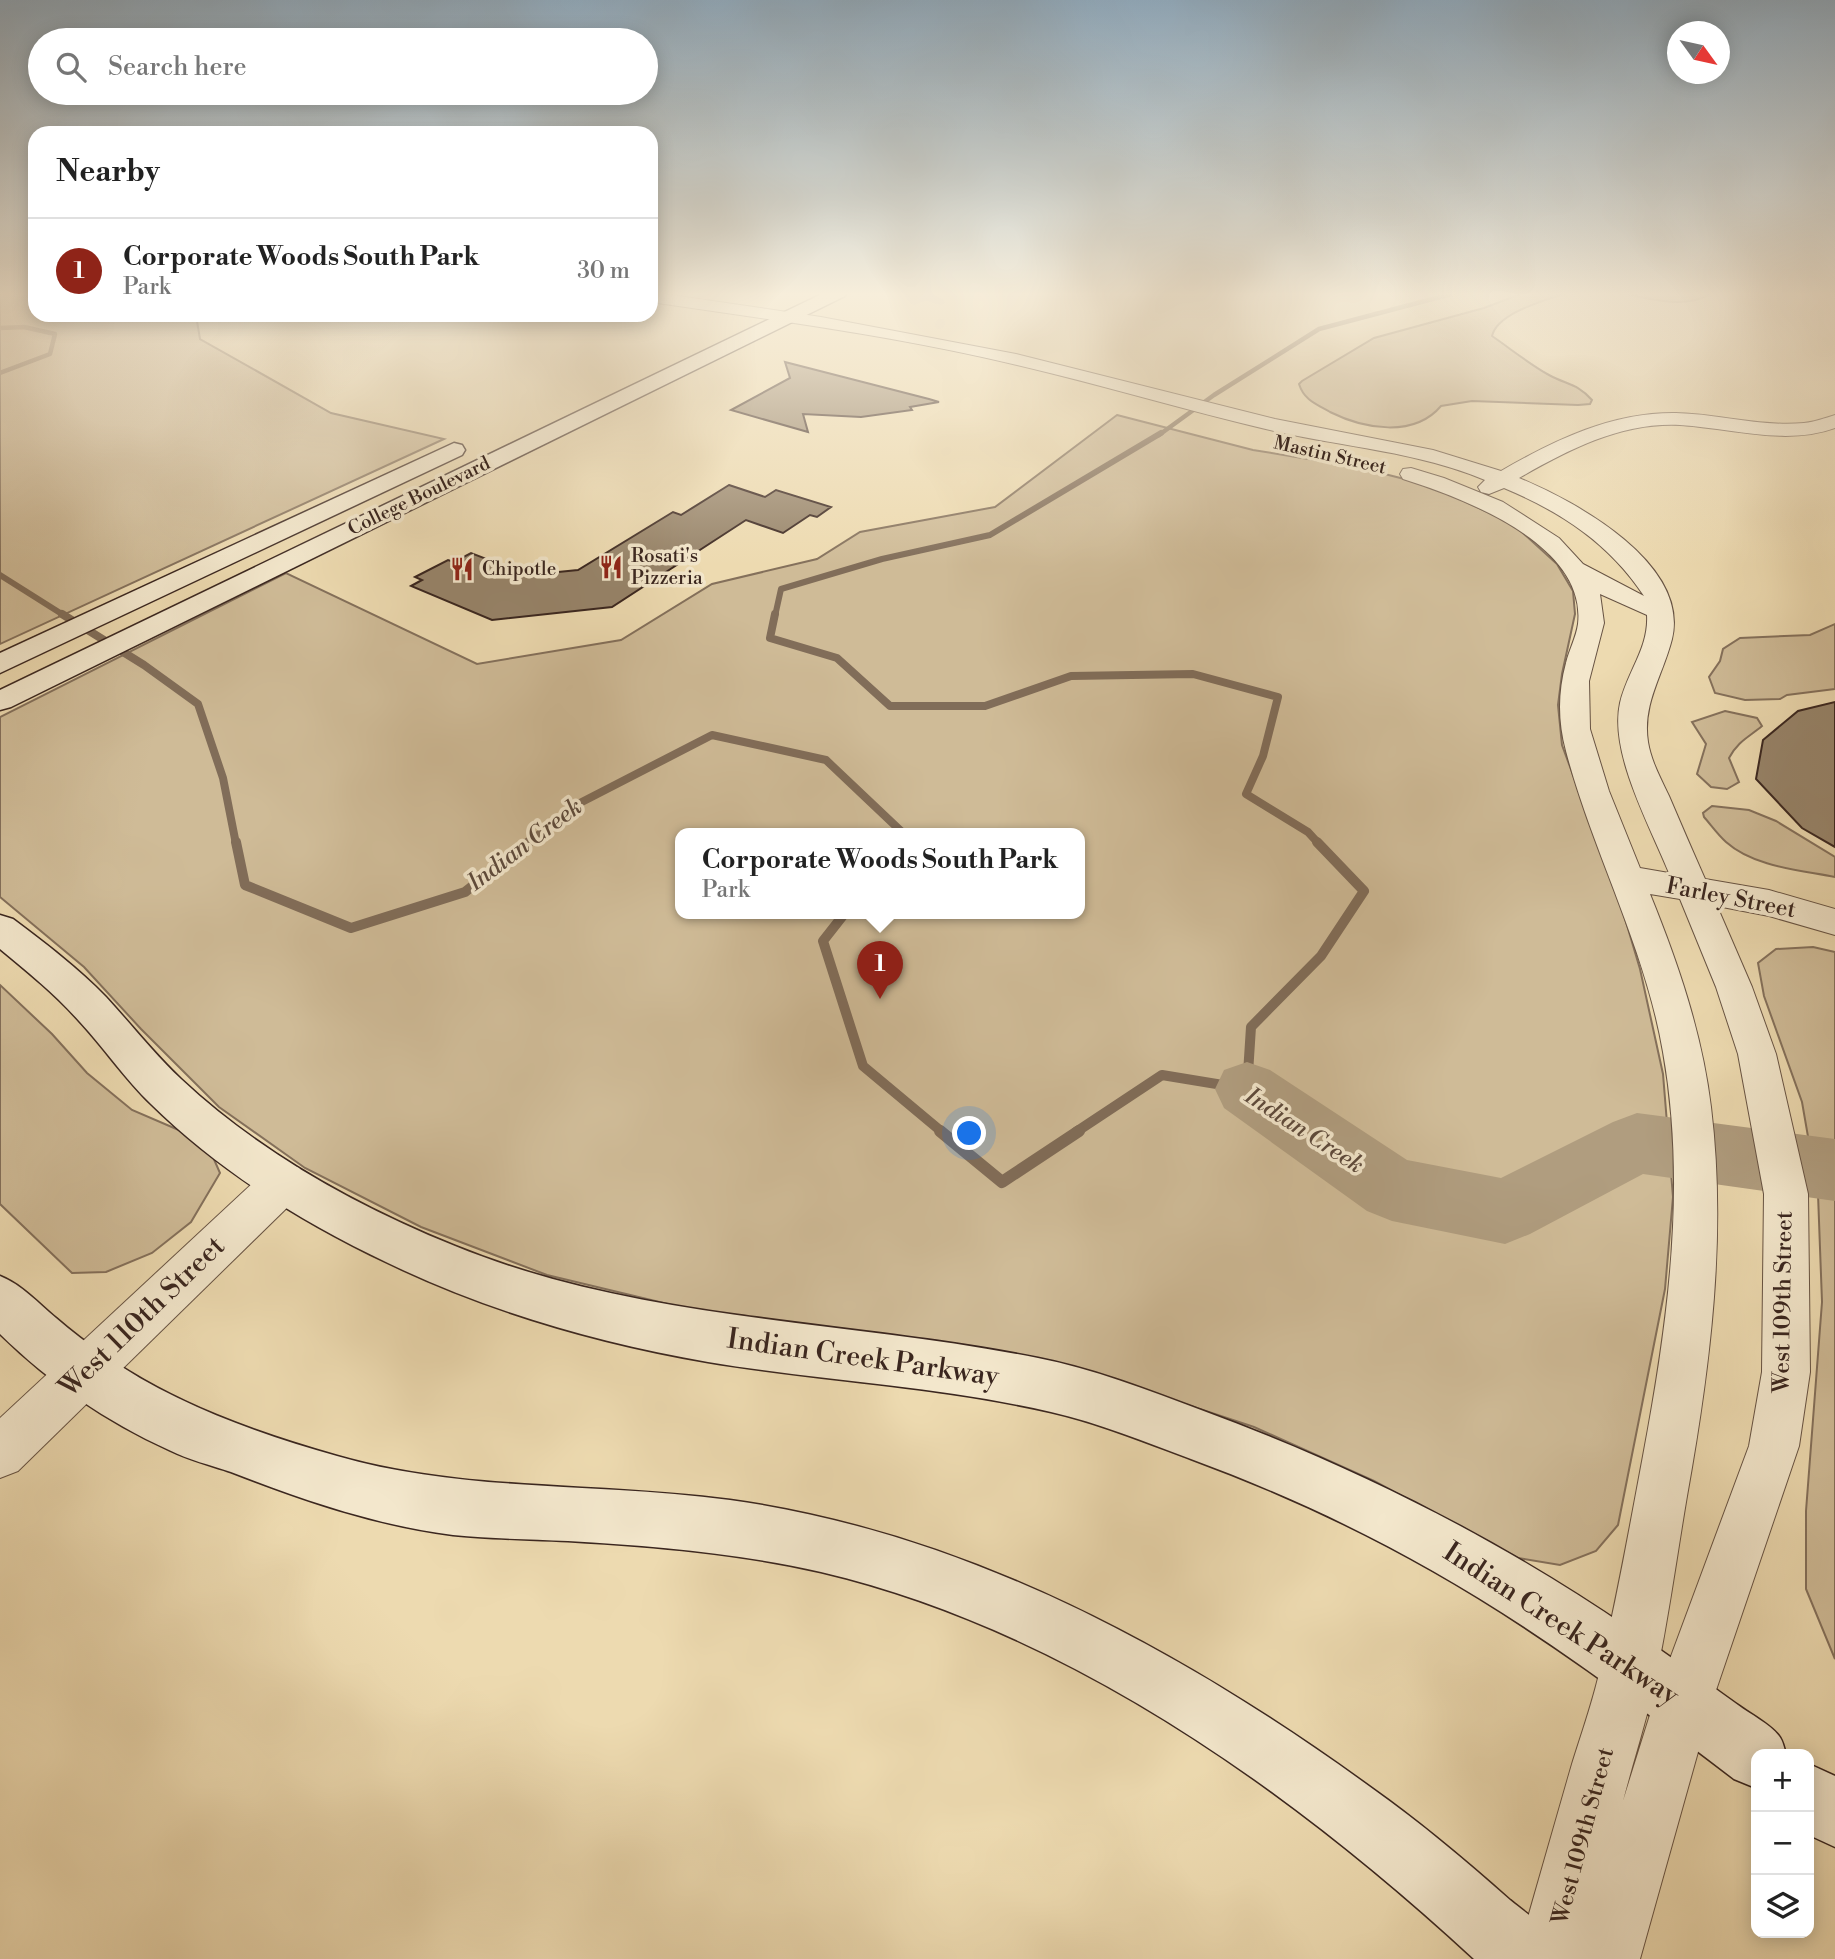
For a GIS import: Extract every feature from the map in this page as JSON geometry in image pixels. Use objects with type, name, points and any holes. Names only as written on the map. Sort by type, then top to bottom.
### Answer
[{"type":"main road","name":"College Boulevard","points":[[0,701],[183,612],[633,383]]},
{"type":"main road","name":"College Boulevard","points":[[0,664],[468,444]]},
{"type":"main road","name":"Indian Creek Parkway","points":[[0,929],[37,957],[84,1000],[163,1089],[199,1122],[284,1182],[357,1225],[445,1266],[534,1296],[635,1323],[744,1343],[935,1366],[1039,1384],[1145,1415],[1248,1453],[1354,1500],[1491,1573],[1631,1664],[1751,1752]]},
{"type":"main road","points":[[0,1300],[21,1322],[85,1373],[192,1434],[211,1437],[268,1462],[363,1491],[449,1507],[721,1525],[825,1545],[923,1573],[1049,1625],[1179,1694],[1302,1776],[1427,1872],[1525,1959]]},
{"type":"main road","points":[[1814,1800],[1835,1815]]},
{"type":"street","name":"Mastin Street","points":[[1115,383],[1304,432],[1433,456],[1503,479]]},
{"type":"street","name":"Mastin Street","points":[[1132,408],[1253,439],[1307,448],[1406,472],[1473,496]]},
{"type":"street","points":[[1473,496],[1557,447],[1589,433],[1615,426],[1684,419],[1797,429],[1826,426],[1835,421]]},
{"type":"street","name":"West 109th Street","points":[[1503,479],[1566,508],[1606,536],[1651,583],[1661,612],[1658,642],[1634,703],[1633,741],[1639,763],[1734,987],[1757,1054],[1786,1194],[1786,1372],[1774,1446],[1683,1702],[1607,1959]]},
{"type":"street","name":"West 109th Street","points":[[1473,496],[1531,529],[1548,542],[1584,583],[1591,619],[1575,684],[1575,728],[1590,780],[1660,968],[1684,1055],[1695,1141],[1697,1189],[1685,1364],[1631,1664],[1549,1959]]},
{"type":"street","points":[[1574,569],[1614,592],[1661,612]]},
{"type":"street","name":"Farley Street","points":[[1627,878],[1769,903],[1835,922]]},
{"type":"street","name":"West 110th Street","points":[[0,1452],[284,1182]]},
{"type":"shaded area","points":[[0,383],[279,383],[331,413],[444,439],[0,644]]},
{"type":"shaded area","points":[[1568,383],[1592,400],[1590,404],[1578,405],[1472,401],[1441,406],[1417,423],[1388,427],[1358,423],[1330,412],[1311,401],[1299,384]]},
{"type":"shaded area","points":[[1117,415],[1253,450],[1357,467],[1432,486],[1513,524],[1557,564],[1573,591],[1575,614],[1558,705],[1562,745],[1621,905],[1640,969],[1663,1074],[1673,1197],[1665,1289],[1618,1525],[1596,1551],[1560,1565],[1518,1558],[1374,1481],[1254,1427],[1091,1373],[701,1312],[547,1275],[421,1227],[305,1168],[219,1107],[84,967],[0,897],[0,717],[286,573],[477,664],[621,640],[712,584],[817,559],[860,532],[995,507]]},
{"type":"shaded area","points":[[1835,624],[1835,689],[1787,695],[1780,699],[1745,700],[1715,693],[1709,677],[1720,661],[1723,649],[1740,638],[1810,635]]},
{"type":"shaded area","points":[[1725,711],[1757,718],[1762,726],[1732,752],[1729,758],[1739,782],[1727,789],[1711,787],[1697,774],[1706,744],[1692,722]]},
{"type":"shaded area","points":[[1712,806],[1749,810],[1776,821],[1835,857],[1835,877],[1778,866],[1737,850],[1723,839],[1704,817],[1703,813]]},
{"type":"shaded area","points":[[1813,947],[1835,952],[1835,1659],[1806,1589],[1806,1511],[1822,1302],[1818,1194],[1802,1102],[1764,996],[1758,963],[1776,949]]},
{"type":"shaded area","points":[[0,985],[52,1034],[87,1073],[132,1110],[181,1131],[209,1148],[220,1173],[191,1222],[152,1253],[106,1272],[72,1273],[0,1204]]},
{"type":"building","points":[[780,383],[867,383],[939,402],[910,407],[912,410],[861,417],[803,414],[808,432],[731,410]]},
{"type":"building","points":[[729,485],[765,497],[776,490],[831,507],[817,517],[810,515],[783,533],[746,520],[612,607],[492,620],[411,586],[422,580],[415,577],[448,560],[454,562],[471,553],[528,575],[578,570],[673,512],[681,515]]},
{"type":"building","points":[[1835,702],[1835,847],[1802,828],[1756,779],[1763,740],[1798,711]]},
{"type":"waterway","points":[[1159,435],[1232,383]]},
{"type":"waterway","points":[[775,616],[781,589],[882,559],[990,535],[1161,433]]},
{"type":"waterway","name":"Indian Creek","points":[[0,575],[65,616]]},
{"type":"waterway","name":"Indian Creek","points":[[62,614],[144,665],[198,704],[223,778],[236,844]]},
{"type":"waterway","points":[[775,614],[770,638],[837,658],[890,706],[985,706],[1071,676],[1193,674],[1278,697],[1263,756],[1246,794],[1308,832],[1319,844]]},
{"type":"waterway","name":"Indian Creek","points":[[527,844],[576,805],[712,735],[826,760],[898,828]]},
{"type":"waterway","name":"Indian Creek","points":[[236,842],[245,885],[351,928],[465,892],[529,842]]},
{"type":"waterway","points":[[1076,1132],[1162,1075],[1247,1089],[1251,1027],[1321,956],[1364,891],[1317,842]]},
{"type":"waterway","name":"Indian Creek","points":[[840,919],[823,941],[863,1066],[942,1132]]},
{"type":"waterway","name":"Indian Creek","points":[[1247,1089],[1392,1189],[1505,1211],[1637,1143],[1835,1170]]},
{"type":"waterway","name":"Indian Creek","points":[[940,1131],[1002,1182],[1079,1131]]},
{"type":"place","name":"Rosati's Pizzeria","points":[[611,567]]},
{"type":"place","name":"Chipotle","points":[[462,569]]},
{"type":"place","name":"Corporate Woods South Park","points":[[880,999]]}]
